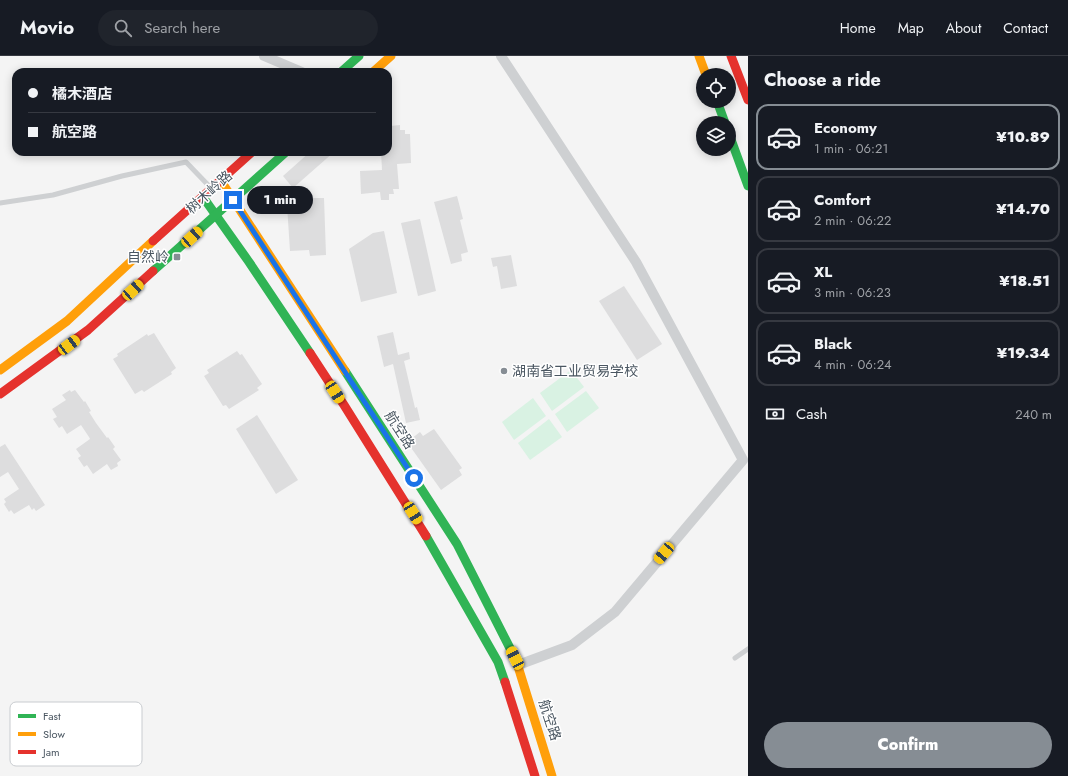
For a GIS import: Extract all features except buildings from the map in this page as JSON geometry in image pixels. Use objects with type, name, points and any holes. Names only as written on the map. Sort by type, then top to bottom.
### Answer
[{"type":"street","points":[[264,56],[292,68]]},
{"type":"street","points":[[346,68],[359,56]]},
{"type":"street","points":[[378,68],[391,56]]},
{"type":"street","points":[[498,662],[516,662],[572,645],[615,612],[744,462],[636,262],[501,56]]},
{"type":"street","points":[[699,56],[703,68]]},
{"type":"street","points":[[732,56],[748,100]]},
{"type":"street","points":[[736,153],[748,186]]},
{"type":"street","name":"树木岭路","points":[[0,370],[78,313],[154,241],[212,190],[248,156]]},
{"type":"street","name":"树木岭路","points":[[0,394],[88,330],[282,156]]},
{"type":"street","name":"航空路","points":[[220,181],[457,544],[516,662],[552,776]]},
{"type":"street","points":[[203,197],[249,262],[417,520],[498,662],[536,776]]},
{"type":"lane","points":[[0,202],[53,195],[122,176],[186,162],[212,190]]},
{"type":"lane","points":[[735,658],[748,649]]},
{"type":"green space","points":[[571,370],[584,387],[552,411],[540,393]]},
{"type":"green space","points":[[586,391],[599,408],[567,432],[555,414]]},
{"type":"green space","points":[[533,398],[546,416],[514,440],[502,422]]},
{"type":"green space","points":[[549,419],[562,437],[530,460],[518,443]]},
{"type":"traffic: fast","points":[[346,68],[359,56]]},
{"type":"traffic: fast","points":[[720,108],[722,116]]},
{"type":"traffic: fast","points":[[736,153],[748,186]]},
{"type":"traffic: fast","points":[[153,271],[282,156]]},
{"type":"traffic: fast","points":[[203,197],[310,353]]},
{"type":"traffic: fast","points":[[345,371],[457,544],[516,660]]},
{"type":"traffic: fast","points":[[426,536],[498,662],[505,682]]},
{"type":"traffic: slow","points":[[378,68],[391,56]]},
{"type":"traffic: slow","points":[[699,56],[703,68]]},
{"type":"traffic: slow","points":[[221,181],[345,371]]},
{"type":"traffic: slow","points":[[0,370],[67,321],[153,241]]},
{"type":"traffic: slow","points":[[516,660],[552,776]]},
{"type":"traffic: jam","points":[[731,56],[748,100]]},
{"type":"traffic: jam","points":[[153,241],[248,156]]},
{"type":"traffic: jam","points":[[0,394],[88,330],[153,271]]},
{"type":"traffic: jam","points":[[310,353],[426,536]]},
{"type":"traffic: jam","points":[[505,682],[535,776]]},
{"type":"place","name":"自然岭","points":[[177,257]]},
{"type":"place","name":"湖南省工业贸易学校","points":[[504,371]]},
{"type":"route","points":[[233,200],[414,478]]}]
